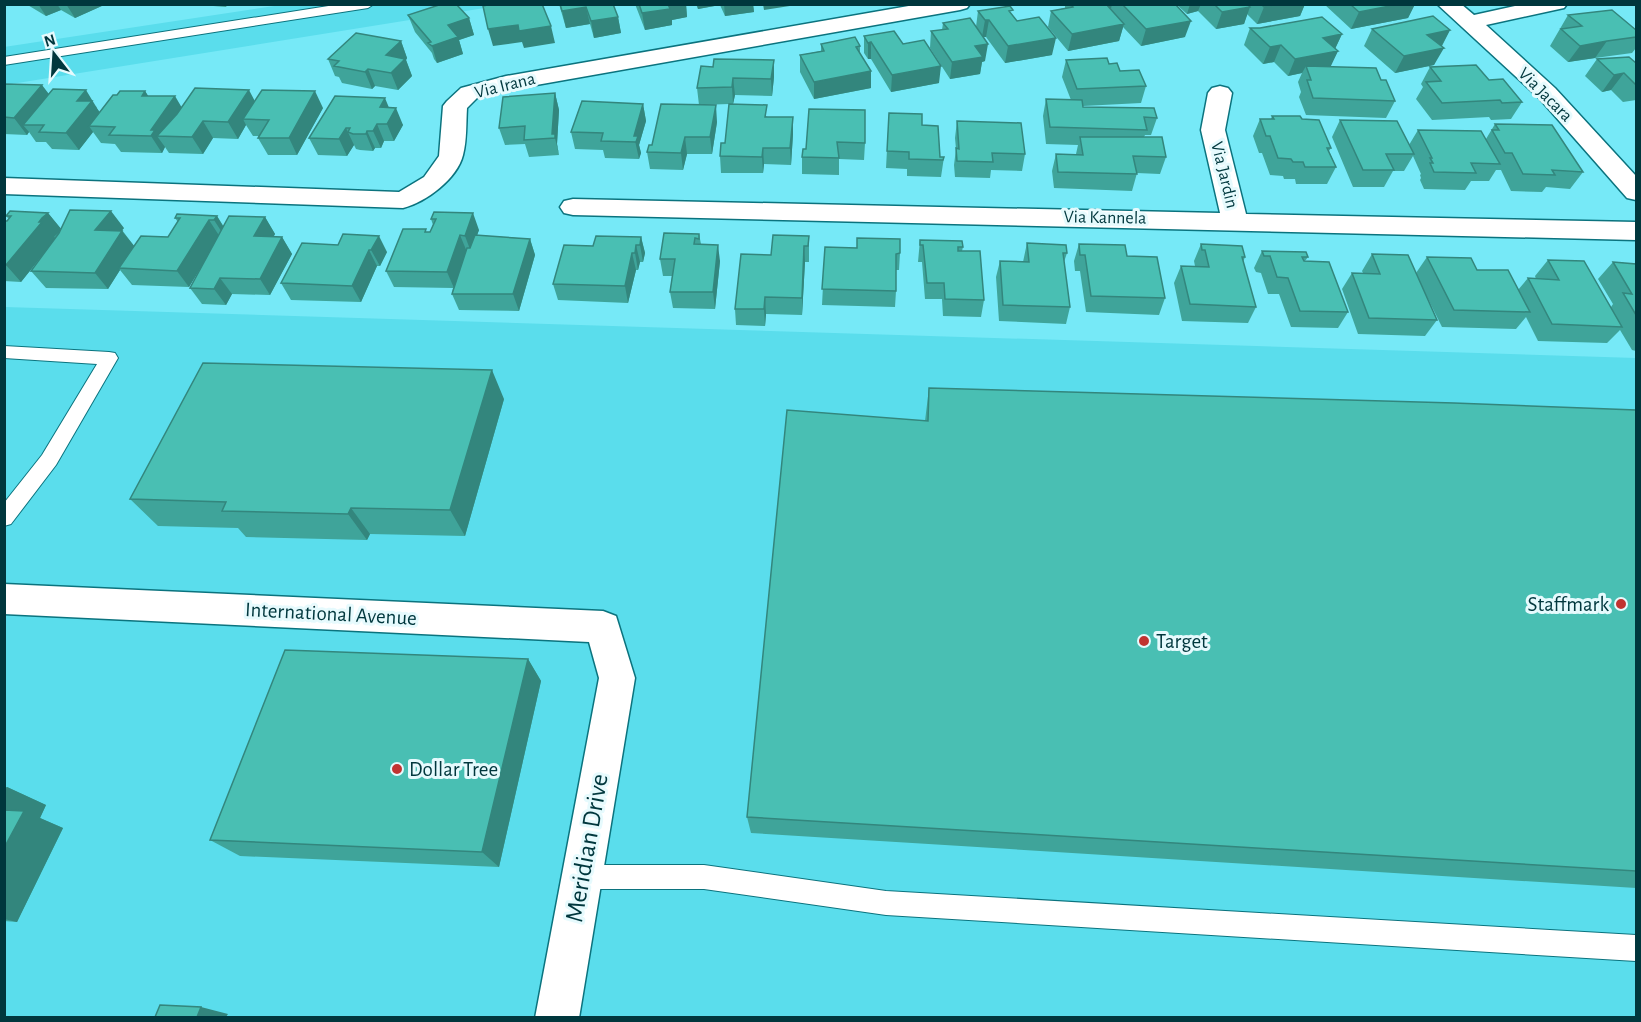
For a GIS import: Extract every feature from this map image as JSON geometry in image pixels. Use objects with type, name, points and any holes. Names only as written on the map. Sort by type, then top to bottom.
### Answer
[{"type":"street","name":"Via Irana","points":[[4,186],[403,200],[433,183],[451,156],[455,106],[470,93],[506,83],[960,4]]},
{"type":"street","name":"Via Jacara","points":[[1447,4],[1470,22],[1553,100],[1636,192]]},
{"type":"street","points":[[1470,22],[1557,4]]},
{"type":"street","name":"Via Jardin","points":[[1220,93],[1213,130],[1235,221]]},
{"type":"street","name":"Via Kannela","points":[[573,207],[1636,231]]},
{"type":"street","name":"International Avenue","points":[[4,599],[603,627],[617,678]]},
{"type":"street","name":"Meridian Drive","points":[[557,1017],[617,678]]},
{"type":"lane","points":[[4,61],[369,4]]},
{"type":"lane","points":[[4,352],[109,358],[49,460],[4,518]]},
{"type":"lane","points":[[582,877],[704,877],[886,903],[1636,948]]},
{"type":"shaded area","points":[[281,5],[503,5],[5,85],[4,47]]},
{"type":"shaded area","points":[[5,307],[1636,358],[1636,1017],[5,1018]]},
{"type":"building","points":[[442,4],[456,4],[469,18],[448,25],[458,37],[432,46],[408,15]]},
{"type":"building","points":[[542,4],[551,26],[519,31],[518,25],[488,29],[483,6]]},
{"type":"building","points":[[560,4],[613,4],[618,17],[591,21],[586,7],[562,11]]},
{"type":"building","points":[[639,4],[668,4],[670,9],[642,13]]},
{"type":"building","points":[[1071,4],[1106,4],[1124,24],[1072,34],[1051,11],[1073,7]]},
{"type":"building","points":[[1122,4],[1175,4],[1191,21],[1146,29]]},
{"type":"building","points":[[1214,4],[1248,4],[1250,7],[1222,12]]},
{"type":"building","points":[[1261,4],[1278,4],[1264,7]]},
{"type":"building","points":[[1350,4],[1400,4],[1359,12]]},
{"type":"building","points":[[1010,6],[1013,10],[1009,11],[1017,21],[1039,17],[1056,38],[1008,46],[989,20],[985,20],[978,11]]},
{"type":"building","points":[[1612,10],[1636,30],[1636,37],[1580,46],[1561,29],[1582,26],[1568,15]]},
{"type":"building","points":[[1433,16],[1450,30],[1427,35],[1444,48],[1404,56],[1372,29]]},
{"type":"building","points":[[1322,17],[1342,34],[1323,38],[1338,51],[1295,59],[1281,45],[1270,47],[1250,28],[1260,28]]},
{"type":"building","points":[[970,18],[988,44],[975,46],[983,57],[952,62],[931,31],[948,29],[943,23]]},
{"type":"building","points":[[894,31],[903,44],[924,40],[941,66],[892,75],[871,42],[868,43],[864,36]]},
{"type":"building","points":[[356,33],[401,41],[386,55],[405,59],[391,73],[368,69],[365,72],[334,66],[339,61],[328,59]]},
{"type":"building","points":[[855,37],[860,46],[856,47],[871,71],[814,82],[800,55],[824,51],[821,44]]},
{"type":"building","points":[[1629,57],[1636,63],[1636,85],[1624,73],[1614,75],[1597,59]]},
{"type":"building","points":[[1107,58],[1109,64],[1117,63],[1120,71],[1139,70],[1146,86],[1077,89],[1066,60]]},
{"type":"building","points":[[714,59],[774,60],[771,79],[733,78],[732,87],[697,88],[701,66],[713,67]]},
{"type":"building","points":[[1476,65],[1489,80],[1503,79],[1522,102],[1502,103],[1500,100],[1442,103],[1426,82],[1441,81],[1430,67]]},
{"type":"building","points":[[1306,66],[1376,68],[1381,80],[1386,80],[1395,101],[1313,98],[1307,80],[1311,80]]},
{"type":"building","points":[[4,84],[42,85],[14,118],[4,117]]},
{"type":"building","points":[[195,88],[249,90],[228,122],[203,121],[192,137],[157,136],[177,114]]},
{"type":"building","points":[[53,89],[86,90],[77,101],[92,101],[66,133],[39,132],[44,125],[23,125]]},
{"type":"building","points":[[262,90],[315,91],[289,138],[258,138],[269,120],[243,119]]},
{"type":"building","points":[[120,91],[145,91],[142,96],[175,96],[151,130],[155,130],[151,136],[109,135],[115,127],[89,126],[113,95],[117,95]]},
{"type":"building","points":[[555,93],[552,134],[555,134],[555,138],[524,140],[525,126],[499,128],[503,97]]},
{"type":"building","points":[[335,96],[385,98],[380,107],[396,108],[387,124],[377,124],[373,131],[367,131],[366,134],[353,134],[348,132],[350,128],[346,128],[339,139],[309,138]]},
{"type":"building","points":[[1046,99],[1082,100],[1083,107],[1154,108],[1157,118],[1144,117],[1147,130],[1050,127]]},
{"type":"building","points":[[582,101],[643,104],[634,136],[638,136],[636,142],[601,141],[603,133],[571,132]]},
{"type":"building","points":[[661,104],[716,105],[710,137],[685,137],[681,153],[647,152],[649,145],[652,145]]},
{"type":"building","points":[[729,104],[767,105],[765,117],[793,117],[790,148],[763,148],[762,157],[720,156],[721,143],[725,143]]},
{"type":"building","points":[[809,109],[865,110],[865,143],[837,142],[839,158],[802,157],[803,149],[806,149]]},
{"type":"building","points":[[889,113],[922,114],[922,125],[938,126],[940,157],[944,157],[943,160],[909,159],[909,152],[887,151]]},
{"type":"building","points":[[1272,116],[1300,116],[1302,119],[1319,120],[1331,148],[1327,148],[1336,167],[1305,167],[1303,162],[1278,158],[1270,136],[1266,136],[1260,119],[1274,119]]},
{"type":"building","points":[[1340,120],[1397,121],[1414,154],[1386,154],[1394,170],[1363,170]]},
{"type":"building","points":[[957,121],[1021,123],[1025,154],[992,153],[993,162],[957,161],[956,148],[959,149]]},
{"type":"building","points":[[1495,124],[1552,125],[1583,172],[1552,170],[1555,175],[1523,174],[1512,153],[1505,153],[1492,130],[1499,130]]},
{"type":"building","points":[[1418,130],[1481,131],[1500,164],[1471,163],[1476,173],[1434,172],[1430,163],[1433,163],[1430,158],[1432,158]]},
{"type":"building","points":[[1080,137],[1162,137],[1166,157],[1133,156],[1137,174],[1058,172],[1056,154],[1083,155]]},
{"type":"building","points":[[70,210],[111,211],[95,230],[122,231],[95,273],[31,271],[59,233]]},
{"type":"building","points":[[10,211],[48,213],[4,265],[4,221],[11,216],[6,216]]},
{"type":"building","points":[[434,212],[473,213],[465,236],[460,235],[447,272],[386,271],[403,229],[426,229],[425,232],[430,232],[436,219],[431,219]]},
{"type":"building","points":[[177,214],[217,216],[214,220],[209,220],[177,271],[119,268],[141,236],[168,237],[180,218],[175,218]]},
{"type":"building","points":[[229,216],[265,217],[254,236],[282,237],[260,279],[220,278],[214,289],[190,288]]},
{"type":"building","points":[[664,233],[699,234],[699,239],[695,238],[694,244],[718,245],[713,292],[670,292],[675,259],[660,259]]},
{"type":"building","points":[[343,234],[379,236],[369,250],[352,286],[281,283],[302,243],[338,245]]},
{"type":"building","points":[[475,235],[530,239],[513,294],[452,294],[467,248],[470,248]]},
{"type":"building","points":[[773,235],[809,236],[808,246],[804,246],[802,298],[765,297],[764,309],[735,309],[741,254],[771,255]]},
{"type":"building","points":[[596,236],[641,237],[640,245],[636,245],[635,253],[632,253],[625,286],[553,284],[564,245],[593,246]]},
{"type":"building","points":[[857,238],[900,239],[900,253],[896,254],[896,291],[822,289],[825,247],[857,248]]},
{"type":"building","points":[[920,240],[962,241],[963,247],[958,247],[958,251],[980,251],[984,300],[945,299],[944,283],[927,283],[923,245],[920,245]]},
{"type":"building","points":[[1027,243],[1066,245],[1067,253],[1063,253],[1070,307],[1003,305],[1000,261],[1029,262]]},
{"type":"building","points":[[1079,244],[1125,245],[1127,256],[1157,257],[1165,298],[1091,296],[1085,255],[1080,255]]},
{"type":"building","points":[[1201,244],[1242,246],[1245,257],[1242,257],[1256,307],[1190,304],[1181,266],[1209,267],[1205,250],[1202,250]]},
{"type":"building","points":[[1262,251],[1306,252],[1308,257],[1302,257],[1304,261],[1329,262],[1348,312],[1300,311],[1288,278],[1277,277],[1270,256],[1264,256]]},
{"type":"building","points":[[1372,254],[1408,255],[1437,320],[1369,318],[1352,273],[1380,274]]},
{"type":"building","points":[[1427,257],[1471,258],[1477,270],[1508,270],[1530,312],[1454,310]]},
{"type":"building","points":[[1548,260],[1584,261],[1622,327],[1552,324],[1528,278],[1559,280]]},
{"type":"building","points":[[1613,262],[1636,264],[1636,315],[1623,293],[1632,294]]},
{"type":"building","points":[[203,363],[492,370],[450,510],[351,508],[348,514],[222,511],[226,502],[130,499]]},
{"type":"building","name":"Target","points":[[929,388],[1636,410],[1636,871],[747,817],[787,410],[928,421]]},
{"type":"building","name":"Dollar Tree","points":[[285,650],[528,659],[482,852],[210,840]]},
{"type":"building","points":[[4,810],[24,811],[4,848]]},
{"type":"building","points":[[160,1005],[201,1007],[197,1017],[155,1017]]},
{"type":"place","name":"Staffmark","points":[[1621,604]]},
{"type":"place","name":"Target","points":[[1144,641]]},
{"type":"place","name":"Dollar Tree","points":[[397,769]]}]
